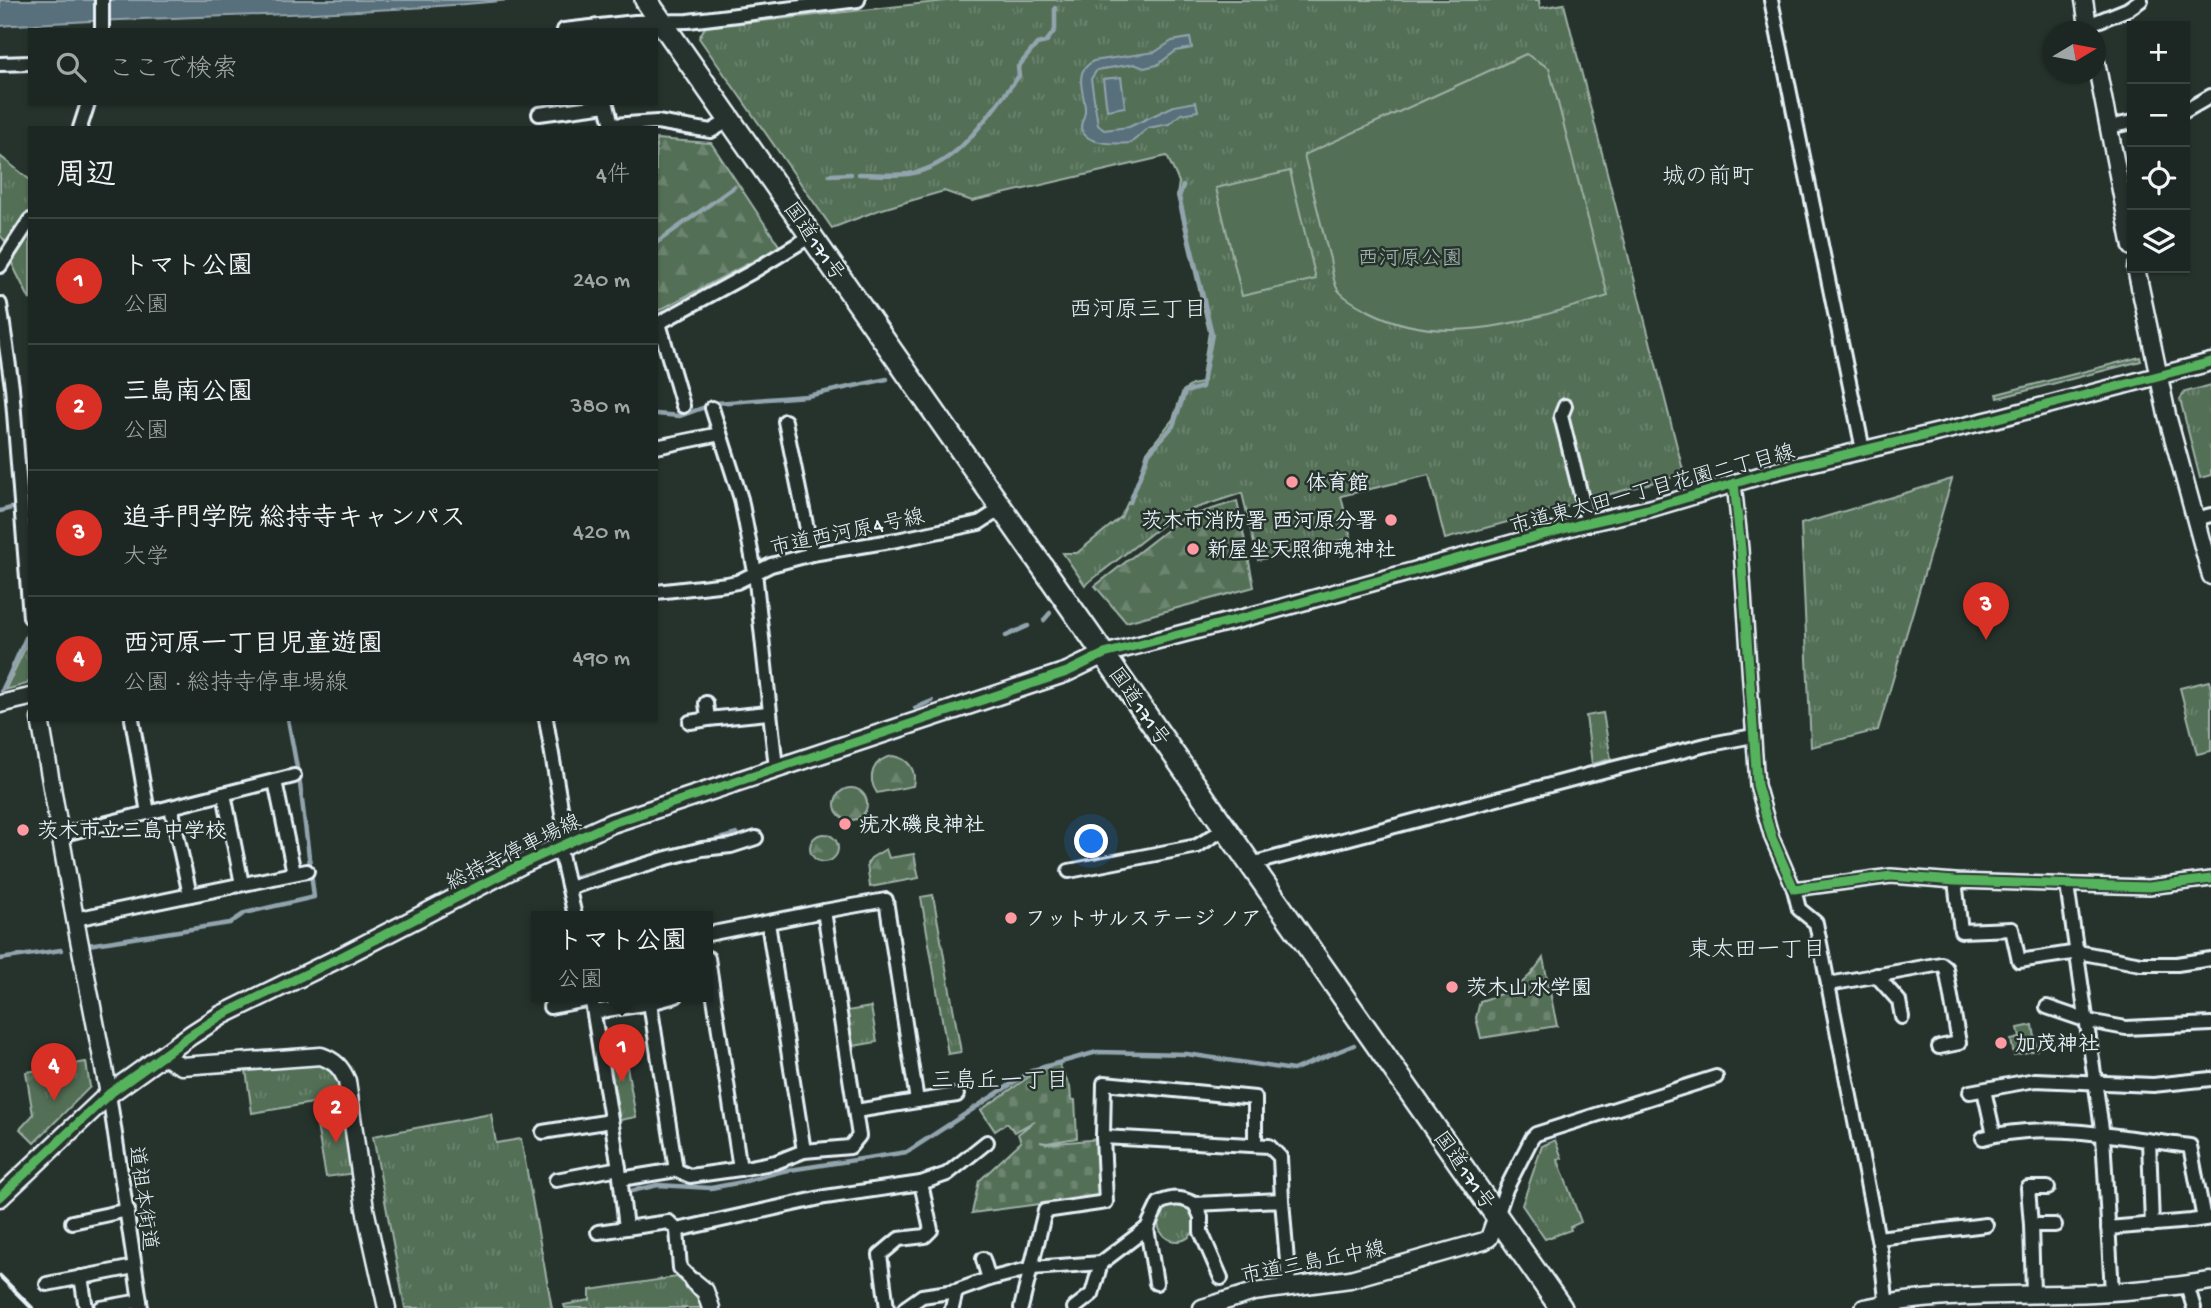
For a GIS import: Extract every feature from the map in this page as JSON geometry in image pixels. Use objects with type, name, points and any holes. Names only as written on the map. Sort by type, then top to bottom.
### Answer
[{"type":"highway","name":"国道171号","points":[[654,12],[1561,1308]]},
{"type":"main road","name":"総持寺停車場線","points":[[0,1197],[109,1094],[222,1015],[559,846],[612,822],[1067,672],[1104,654]]},
{"type":"street","points":[[102,0],[102,28]]},
{"type":"street","points":[[582,28],[635,22],[654,12],[858,0]]},
{"type":"street","points":[[1771,0],[1863,450]]},
{"type":"street","points":[[2084,0],[2088,21]]},
{"type":"street","points":[[2103,21],[2141,0]]},
{"type":"street","points":[[0,64],[28,63]]},
{"type":"street","points":[[2100,84],[2127,221]]},
{"type":"street","points":[[2190,108],[2211,96]]},
{"type":"street","points":[[81,126],[87,105]]},
{"type":"street","points":[[539,114],[600,105]]},
{"type":"street","points":[[607,105],[611,126],[657,122],[711,131],[730,120]]},
{"type":"street","points":[[2109,127],[2127,123]]},
{"type":"street","points":[[2,255],[28,222]]},
{"type":"street","points":[[683,407],[659,323],[811,236]]},
{"type":"street","points":[[2137,273],[2158,376],[2203,517],[2211,576]]},
{"type":"street","points":[[0,304],[12,387],[28,599]]},
{"type":"street","name":"市道東太田一丁目花園二丁目線","points":[[1104,654],[1652,508],[1734,482],[1994,419],[2211,362]]},
{"type":"street","points":[[1565,406],[1561,416],[1588,523]]},
{"type":"street","points":[[712,408],[741,499],[755,572],[776,768]]},
{"type":"street","points":[[785,421],[812,554]]},
{"type":"street","points":[[658,447],[720,434]]},
{"type":"street","points":[[1734,482],[1757,785],[1772,838],[1794,889],[1799,909],[1816,923],[1878,1238],[1887,1306]]},
{"type":"street","name":"市道西河原4号線","points":[[658,592],[737,582],[771,565],[812,554],[979,523],[1002,508]]},
{"type":"street","points":[[0,704],[28,697]]},
{"type":"street","points":[[706,702],[708,719]]},
{"type":"street","points":[[690,722],[768,713]]},
{"type":"street","points":[[40,721],[109,1094]]},
{"type":"street","points":[[131,721],[148,813]]},
{"type":"street","points":[[546,721],[566,837],[559,846],[574,911]]},
{"type":"street","points":[[1251,864],[1655,758],[1753,736]]},
{"type":"street","points":[[60,835],[295,776]]},
{"type":"street","points":[[75,919],[300,872],[275,781]]},
{"type":"street","points":[[224,794],[242,884]]},
{"type":"street","points":[[171,807],[190,895]]},
{"type":"street","points":[[1069,871],[1197,846],[1226,828]]},
{"type":"street","points":[[569,888],[667,858],[702,849],[731,846],[756,838]]},
{"type":"street","points":[[1794,889],[1891,876],[1955,881],[2149,887],[2211,879]]},
{"type":"street","points":[[1955,881],[1961,931],[2012,929],[2019,961],[2078,952],[2141,964],[2177,964],[2211,958]]},
{"type":"street","points":[[2067,885],[2103,1136],[2112,1292]]},
{"type":"street","points":[[713,933],[886,900],[917,1101]]},
{"type":"street","points":[[556,1180],[676,1170],[690,1176],[776,1163],[804,1151],[850,1147],[859,1136],[824,911]]},
{"type":"street","points":[[768,923],[804,1151]]},
{"type":"street","points":[[1829,984],[1941,964],[1946,968],[1959,1043],[1939,1047]]},
{"type":"street","points":[[1876,975],[1899,1000],[1902,1017]]},
{"type":"street","points":[[550,1007],[654,1002]]},
{"type":"street","points":[[712,1002],[740,1169]]},
{"type":"street","points":[[592,1003],[620,1174],[626,1228]]},
{"type":"street","points":[[650,1003],[676,1170]]},
{"type":"street","points":[[2047,1007],[2088,1021],[2126,1028],[2211,1024]]},
{"type":"street","points":[[168,1051],[172,1061],[182,1066],[321,1056],[332,1060],[341,1068],[347,1082],[365,1209],[387,1308]]},
{"type":"street","points":[[1497,1216],[1506,1189],[1536,1134],[1716,1077]]},
{"type":"street","points":[[1970,1092],[2035,1080],[2153,1085],[2211,1079]]},
{"type":"street","points":[[1021,1308],[1045,1211],[1106,1202],[1104,1083],[1255,1098],[1255,1145]]},
{"type":"street","points":[[1983,1090],[1988,1137],[2043,1131],[2083,1132],[2190,1146],[2207,1218],[2108,1228]]},
{"type":"street","name":"道祖本街道","points":[[109,1094],[140,1304]]},
{"type":"street","points":[[856,1111],[957,1095]]},
{"type":"street","points":[[544,1132],[611,1121]]},
{"type":"street","points":[[1103,1137],[1269,1146],[1280,1157],[1289,1286]]},
{"type":"street","points":[[2149,1141],[2152,1224]]},
{"type":"street","points":[[677,1230],[825,1197],[921,1182],[947,1174],[986,1142]]},
{"type":"street","points":[[887,1308],[880,1255],[899,1239],[925,1236],[931,1230],[921,1182]]},
{"type":"street","points":[[2032,1293],[2028,1188],[2048,1188]]},
{"type":"street","points":[[905,1308],[922,1296],[956,1291],[1032,1268],[1101,1263],[1147,1228],[1159,1203],[1171,1198],[1184,1198],[1195,1204],[1282,1200]]},
{"type":"street","points":[[1195,1204],[1201,1217],[1201,1232],[1221,1278]]},
{"type":"street","points":[[72,1222],[128,1210]]},
{"type":"street","name":"市道三島丘中線","points":[[1210,1307],[1254,1292],[1350,1279],[1484,1241],[1489,1238],[1497,1216]]},
{"type":"street","points":[[598,1233],[669,1222],[677,1230],[680,1268],[705,1291],[711,1308]]},
{"type":"street","points":[[1878,1238],[1986,1225]]},
{"type":"street","points":[[2031,1225],[2054,1225]]},
{"type":"street","points":[[1147,1228],[1156,1283]]},
{"type":"street","points":[[983,1259],[989,1279]]},
{"type":"street","points":[[1074,1308],[1092,1294],[1101,1263]]},
{"type":"street","points":[[47,1284],[134,1267]]},
{"type":"street","points":[[81,1277],[86,1308]]},
{"type":"street","points":[[1864,1308],[1950,1297],[2112,1292],[2211,1281]]},
{"type":"street","points":[[2187,1284],[2194,1308]]},
{"type":"street","points":[[952,1308],[956,1291]]},
{"type":"street","points":[[101,1308],[140,1304]]},
{"type":"green space","name":"西河原公園","points":[[955,0],[1539,0],[1540,8],[1564,4],[1684,474],[1445,539],[1429,475],[1341,496],[1351,538],[1258,560],[1242,493],[1175,515],[1085,585],[1063,553],[1077,553],[1121,517],[1128,502],[1131,503],[1147,452],[1173,419],[1183,391],[1201,383],[1209,332],[1177,196],[1179,182],[1167,156],[972,201],[944,191],[879,210],[832,228],[699,38],[705,27]]},
{"type":"green space","points":[[1526,54],[1549,68],[1608,296],[1549,314],[1488,327],[1458,330],[1428,329],[1398,323],[1348,299],[1335,283],[1304,155]]},
{"type":"green space","points":[[658,139],[711,143],[780,247],[658,311]]},
{"type":"green space","points":[[0,156],[28,178],[28,296],[14,268],[11,249],[0,235]]},
{"type":"green space","points":[[1290,171],[1316,279],[1242,296],[1216,188]]},
{"type":"green space","points":[[2140,357],[2141,361],[1998,398],[1997,394]]},
{"type":"green space","points":[[2211,385],[2211,475],[2200,478],[2180,399],[2185,392]]},
{"type":"green space","points":[[1952,479],[1878,730],[1811,747],[1801,524]]},
{"type":"green space","name":"新屋坐天照御魂神社","points":[[1237,501],[1254,587],[1126,622],[1095,586],[1181,519]]},
{"type":"green space","points":[[28,642],[28,682],[5,690]]},
{"type":"green space","points":[[2209,681],[2211,751],[2197,754],[2180,688]]},
{"type":"green space","points":[[1603,713],[1611,759],[1592,764],[1586,716]]},
{"type":"green space","points":[[893,756],[903,760],[913,770],[913,786],[877,793],[872,781],[873,770],[881,761]]},
{"type":"green space","points":[[851,788],[862,793],[867,804],[862,815],[851,820],[840,815],[835,804],[840,793]]},
{"type":"green space","points":[[824,834],[834,838],[838,848],[834,858],[824,862],[814,858],[810,848],[814,838]]},
{"type":"green space","points":[[886,849],[889,858],[914,854],[919,878],[870,887],[867,864],[871,858]]},
{"type":"green space","points":[[933,895],[961,1052],[948,1054],[921,897]]},
{"type":"green space","points":[[1543,958],[1557,1026],[1481,1038],[1476,1018],[1480,1001],[1516,987],[1530,976]]},
{"type":"green space","points":[[871,1007],[877,1042],[853,1046],[847,1011]]},
{"type":"green space","points":[[2033,1025],[2037,1050],[2014,1055],[2011,1040],[2020,1038],[2018,1028]]},
{"type":"green space","points":[[623,1044],[636,1117],[620,1120],[607,1047]]},
{"type":"green space","points":[[86,1062],[90,1087],[34,1143],[20,1129],[33,1115],[26,1072]]},
{"type":"green space","points":[[1059,1064],[1070,1087],[1071,1099],[1075,1100],[1077,1138],[1040,1142],[1047,1144],[1099,1139],[1100,1196],[972,1213],[979,1181],[1021,1142],[1018,1134],[1035,1121],[1015,1132],[1007,1123],[995,1131],[981,1110],[1039,1070]]},
{"type":"green space","points":[[323,1065],[338,1073],[356,1173],[326,1177],[313,1103],[252,1113],[246,1070]]},
{"type":"green space","points":[[491,1114],[496,1143],[521,1139],[552,1308],[405,1308],[373,1136]]},
{"type":"green space","points":[[1555,1140],[1562,1158],[1558,1160],[1581,1222],[1570,1227],[1571,1230],[1545,1239],[1522,1205],[1542,1146]]},
{"type":"green space","points":[[1177,1203],[1190,1209],[1196,1222],[1190,1235],[1177,1241],[1164,1235],[1158,1222],[1164,1209]]},
{"type":"green space","points":[[677,1277],[698,1295],[703,1308],[565,1308],[564,1305],[590,1300],[590,1290]]},
{"type":"water","points":[[0,0],[509,0],[382,10],[0,26]]},
{"type":"water","points":[[1190,38],[1192,48],[1176,51],[1157,65],[1144,68],[1134,64],[1097,70],[1091,79],[1098,125],[1104,130],[1129,127],[1174,106],[1196,102],[1198,111],[1181,114],[1169,124],[1148,128],[1131,143],[1099,142],[1083,133],[1081,125],[1085,107],[1081,78],[1086,66],[1093,61],[1155,52],[1172,41]]},
{"type":"water","points":[[1121,77],[1125,107],[1107,110],[1103,79]]},
{"type":"waterway","points":[[859,174],[908,174],[943,161],[958,149],[984,122],[1019,76],[1018,67],[1037,44],[1046,42],[1055,30],[1055,8]]},
{"type":"waterway","points":[[829,175],[851,174]]},
{"type":"waterway","points":[[1130,502],[1149,453],[1173,426],[1185,392],[1202,387],[1212,334],[1179,197],[1183,186]]},
{"type":"waterway","points":[[658,242],[734,187]]},
{"type":"waterway","points":[[658,414],[680,416],[716,403],[807,396],[887,379]]},
{"type":"waterway","points":[[0,511],[28,504]]},
{"type":"waterway","points":[[1044,620],[1050,613]]},
{"type":"waterway","points":[[1006,636],[1028,626]]},
{"type":"waterway","points":[[2,691],[28,633]]},
{"type":"waterway","points":[[915,708],[932,701]]},
{"type":"waterway","points":[[88,945],[230,923],[245,913],[314,897],[300,784],[288,721]]},
{"type":"waterway","points":[[701,844],[737,834]]},
{"type":"waterway","points":[[572,878],[648,857]]},
{"type":"waterway","points":[[0,959],[61,950]]},
{"type":"waterway","points":[[627,1192],[658,1185],[711,1188],[783,1171],[907,1152],[1033,1070],[1097,1052],[1187,1054],[1293,1070],[1354,1045]]},
{"type":"railway","points":[[0,1276],[32,1308]]},
{"type":"cycle path","points":[[0,1197],[109,1094],[222,1015],[524,863],[612,823],[1067,672],[1104,654],[1270,611],[1578,525],[1652,508],[1772,472],[1994,419],[2211,362]]},
{"type":"cycle path","points":[[1734,483],[1757,785],[1772,838],[1794,889],[1891,876],[1955,881],[2149,887],[2211,879]]},
{"type":"place","name":"体育館","points":[[1292,482]]},
{"type":"place","name":"茨木市消防署 西河原分署","points":[[1391,520]]},
{"type":"place","name":"新屋坐天照御魂神社","points":[[1193,549]]},
{"type":"place","name":"追手門学院 総持寺キャンパス","points":[[1986,640]]},
{"type":"place","name":"疣水磯良神社","points":[[845,824]]},
{"type":"place","name":"茨木市立三島中学校","points":[[23,830]]},
{"type":"place","name":"フットサルステージ ノア","points":[[1011,918]]},
{"type":"place","name":"茨木山水学園","points":[[1452,987]]},
{"type":"place","name":"加茂神社","points":[[2001,1043]]},
{"type":"place","name":"トマト公園","points":[[622,1082]]},
{"type":"place","name":"西河原一丁目児童遊園","points":[[54,1101]]},
{"type":"place","name":"三島南公園","points":[[336,1143]]},
{"type":"district","name":"城の前町","points":[[1708,175]]},
{"type":"district","name":"西河原三丁目","points":[[1138,308]]},
{"type":"district","name":"東太田一丁目","points":[[1757,948]]},
{"type":"district","name":"三島丘一丁目","points":[[1000,1079]]}]
